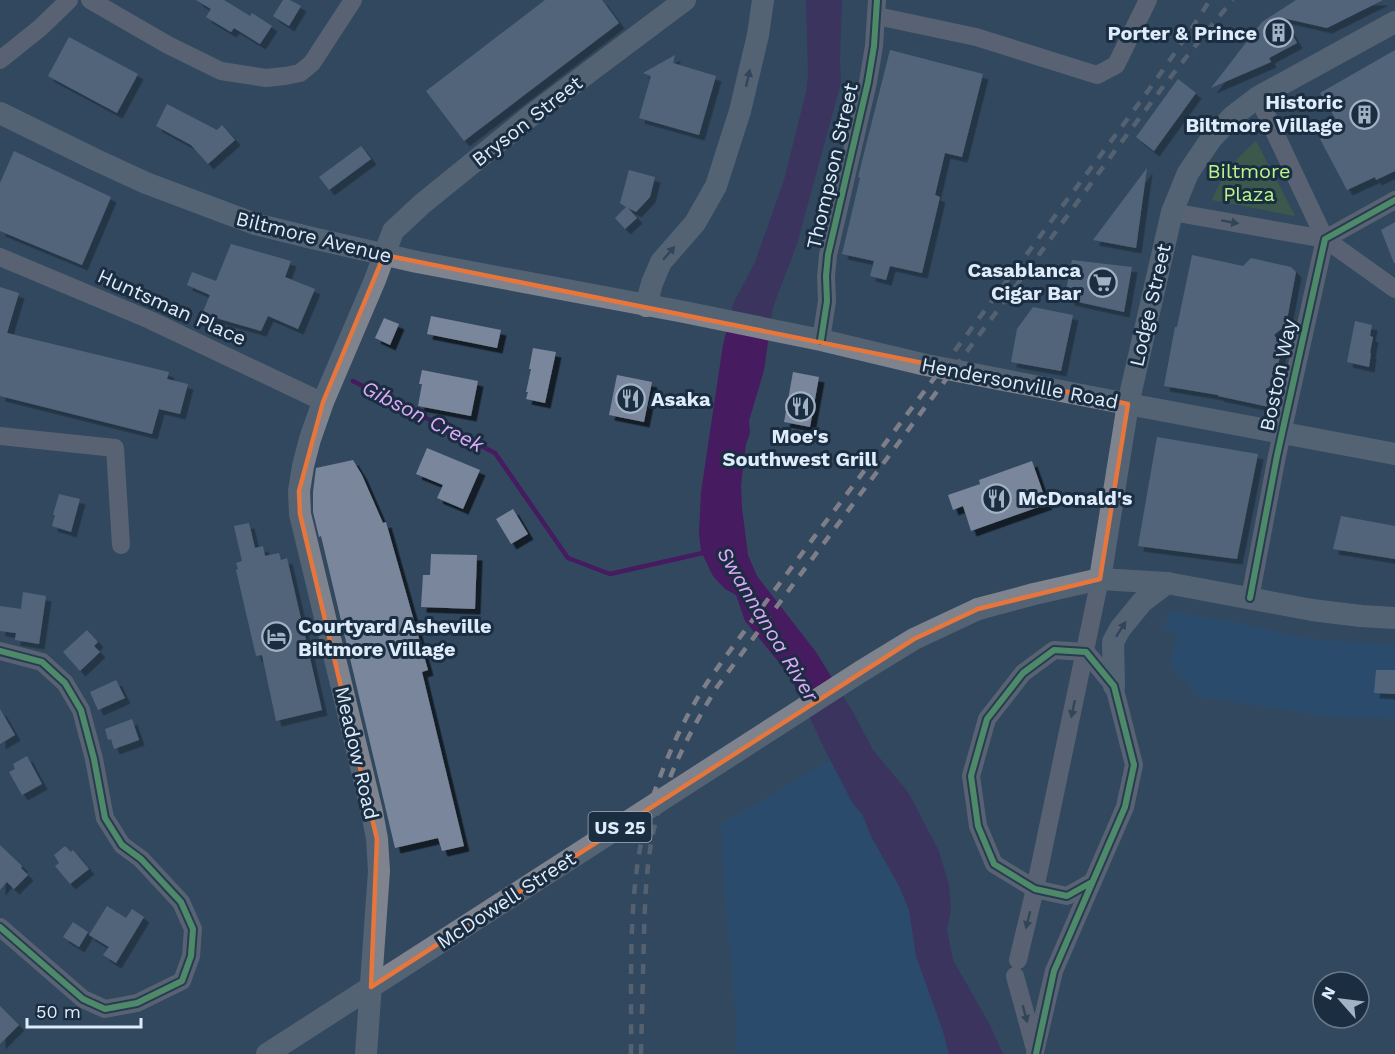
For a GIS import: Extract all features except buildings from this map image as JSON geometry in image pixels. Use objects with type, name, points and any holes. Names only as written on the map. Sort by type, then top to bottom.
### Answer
[{"type":"main road","name":"Bryson Street","points":[[384,255],[393,231],[422,204],[533,114],[686,0]]},
{"type":"main road","points":[[646,306],[661,262],[695,224],[716,186],[740,111],[758,35],[763,0]]},
{"type":"main road","name":"Lodge Street","points":[[1100,579],[1128,404],[1172,212],[1188,173],[1211,139],[1233,116],[1257,97],[1395,22]]},
{"type":"main road","name":"Biltmore Avenue","points":[[0,113],[129,175],[206,207],[257,224],[384,255],[646,306]]},
{"type":"main road","name":"Meadow Road","points":[[366,1054],[377,911],[379,871],[377,839],[370,801],[300,514],[299,491],[310,440],[323,402],[384,255]]},
{"type":"main road","name":"Hendersonville Road","points":[[646,306],[821,340],[926,365],[1395,454]]},
{"type":"main road","name":"US 25","points":[[1100,579],[1167,584],[1312,610],[1395,618]]},
{"type":"main road","name":"McDowell Street","points":[[267,1054],[914,639],[978,609],[1100,579]]},
{"type":"main road","points":[[1114,686],[1113,642],[1120,629],[1142,602],[1167,584]]},
{"type":"street","points":[[0,60],[40,28],[69,0]]},
{"type":"street","points":[[90,0],[168,45],[221,71],[266,78],[300,73],[312,63],[353,0]]},
{"type":"street","points":[[877,8],[1097,75],[1116,65],[1148,0]]},
{"type":"street","name":"Thompson Street","points":[[821,340],[827,301],[828,255],[868,82],[877,8]]},
{"type":"street","points":[[1257,97],[1325,239]]},
{"type":"street","points":[[1325,239],[1395,200]]},
{"type":"street","points":[[1172,212],[1325,239],[1395,289]]},
{"type":"street","name":"Boston Way","points":[[1250,598],[1282,433],[1325,239]]},
{"type":"street","name":"Huntsman Place","points":[[0,257],[150,320],[323,402]]},
{"type":"street","points":[[0,436],[116,448],[121,545]]},
{"type":"street","points":[[1036,1053],[1016,968],[1035,889],[1100,579]]},
{"type":"street","points":[[1036,1053],[1054,971],[1125,807],[1134,765],[1114,686],[1086,652],[1054,650],[1023,673],[987,719],[971,776],[978,826],[994,864],[1035,889],[1067,896],[1092,882]]},
{"type":"street","points":[[0,651],[42,662],[65,683],[81,710],[94,759],[105,818],[122,844],[141,859],[181,902],[193,929],[191,956],[182,981],[137,1003],[105,1009],[83,999],[0,927]]},
{"type":"highlighted area","points":[[384,255],[1128,404],[1100,579],[978,609],[914,639],[371,987],[377,839],[300,514],[299,491],[323,402]]},
{"type":"shaded area","points":[[1169,611],[1235,622],[1306,638],[1395,644],[1395,719],[1329,717],[1197,696],[1170,663],[1178,633],[1164,629]]},
{"type":"shaded area","points":[[830,760],[853,804],[862,814],[909,910],[916,956],[949,1054],[737,1054],[721,824]]},
{"type":"green space","name":"Biltmore Plaza","points":[[1256,141],[1295,216],[1212,200],[1230,168]]},
{"type":"water","name":"Swannanoa River","points":[[806,0],[842,0],[841,83],[797,244],[773,307],[764,370],[749,421],[750,433],[746,444],[741,485],[748,555],[757,576],[816,652],[853,712],[873,750],[908,792],[939,851],[949,885],[951,910],[947,930],[953,960],[989,1023],[1003,1054],[949,1054],[916,956],[909,910],[900,888],[871,836],[862,814],[853,804],[790,676],[745,621],[736,595],[725,589],[713,576],[701,551],[699,534],[701,492],[723,345],[733,304],[755,262],[784,180],[806,92],[808,76]]},
{"type":"waterway","name":"Gibson Creek","points":[[353,381],[495,453],[568,558],[610,574],[707,552]]},
{"type":"railway","points":[[631,1054],[632,924],[638,859],[653,796],[688,714],[723,660],[1136,108],[1210,0]]},
{"type":"railway","points":[[641,1054],[645,910],[650,850],[657,818],[670,778],[696,723],[717,687],[1179,66],[1233,0]]},
{"type":"cycle path","points":[[821,340],[827,301],[828,255],[868,82],[874,46],[877,0]]},
{"type":"cycle path","points":[[1250,598],[1277,456],[1325,239],[1395,200]]},
{"type":"cycle path","points":[[1036,1054],[1054,971],[1125,807],[1134,765],[1114,686],[1086,652],[1054,650],[1023,673],[987,719],[971,776],[978,826],[994,864],[1035,889],[1067,896],[1092,882]]},
{"type":"cycle path","points":[[0,651],[42,662],[65,683],[81,710],[94,759],[105,818],[122,845],[141,859],[181,902],[193,929],[191,956],[182,981],[137,1003],[105,1009],[83,999],[0,927]]},
{"type":"place","name":"Porter & Prince","points":[[1278,33]]},
{"type":"place","name":"Historic Biltmore Village","points":[[1364,114]]},
{"type":"place","name":"Casablanca Cigar Bar","points":[[1102,282]]},
{"type":"place","name":"Asaka","points":[[630,399]]},
{"type":"place","name":"Moe's Southwest Grill","points":[[800,406]]},
{"type":"place","name":"McDonald's","points":[[997,498]]},
{"type":"place","name":"Courtyard Asheville Biltmore Village","points":[[277,637]]}]
